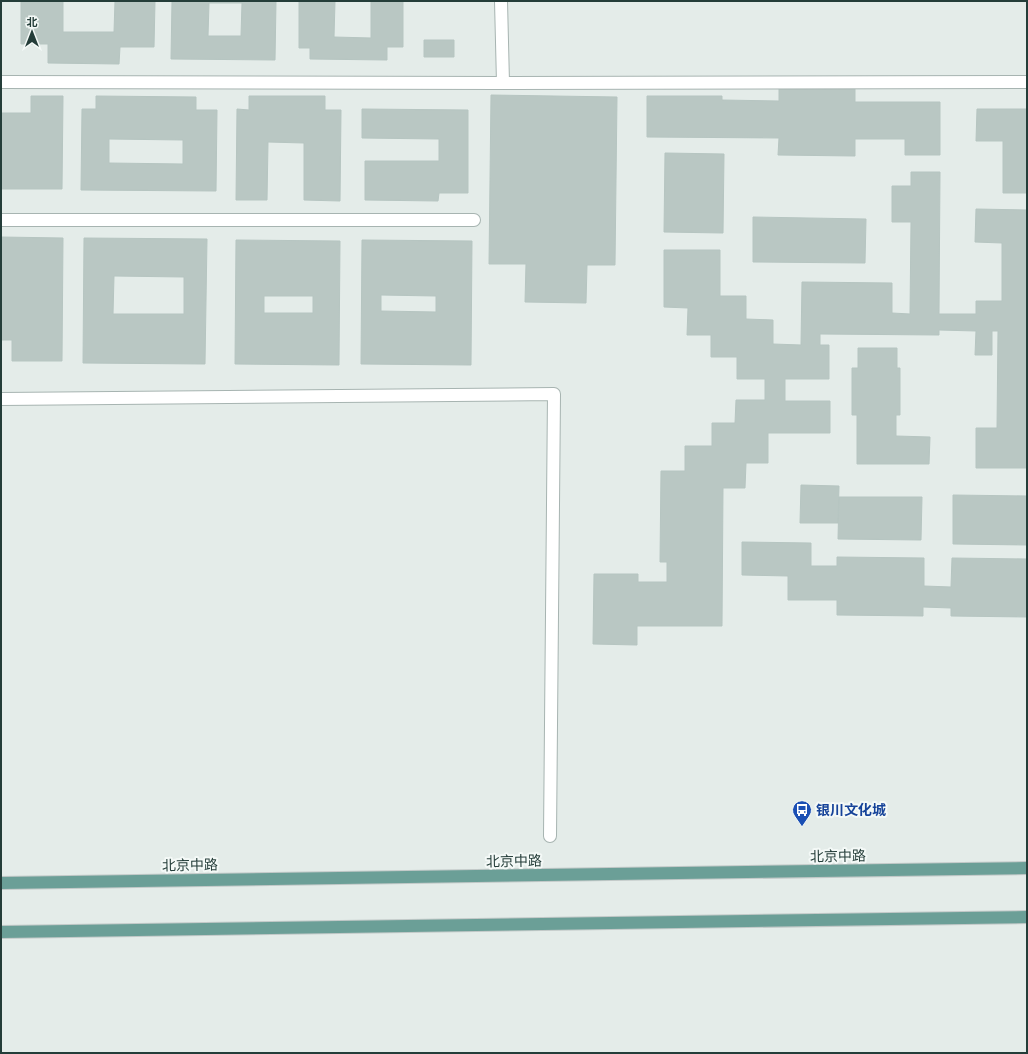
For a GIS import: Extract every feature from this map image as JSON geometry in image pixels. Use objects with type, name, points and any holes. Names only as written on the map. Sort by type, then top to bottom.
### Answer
[{"type":"main road","name":"北京中路","points":[[1,883],[1027,868]]},
{"type":"main road","points":[[1,932],[1027,917]]},
{"type":"street","points":[[501,1],[503,83]]},
{"type":"street","points":[[1,82],[1027,82]]},
{"type":"street","points":[[1,220],[474,220]]},
{"type":"street","points":[[1,399],[554,394],[550,836]]},
{"type":"building","points":[[21,1],[63,1],[63,32],[114,32],[115,1],[155,1],[154,47],[120,47],[119,64],[48,63],[48,44],[21,44]]},
{"type":"building","points":[[172,1],[276,1],[275,60],[171,59]],"holes":[[[209,3],[242,3],[241,36],[208,36]]]},
{"type":"building","points":[[299,1],[335,1],[334,37],[371,38],[371,1],[403,1],[403,47],[387,47],[387,60],[310,59],[310,48],[299,48]]},
{"type":"building","points":[[424,40],[454,40],[454,57],[424,57]]},
{"type":"building","points":[[779,87],[855,88],[855,102],[940,102],[940,155],[905,155],[905,139],[855,139],[855,156],[778,155],[779,138],[647,137],[647,96],[722,96],[722,100],[779,101]]},
{"type":"building","points":[[491,95],[617,97],[615,265],[587,265],[586,303],[525,302],[526,264],[489,264]]},
{"type":"building","points":[[31,96],[63,96],[62,189],[1,189],[1,113],[31,113]]},
{"type":"building","points":[[96,96],[196,97],[196,110],[217,110],[216,191],[81,190],[82,109],[96,109]],"holes":[[[109,139],[183,140],[183,164],[109,163]]]},
{"type":"building","points":[[249,96],[325,96],[325,110],[341,110],[340,201],[304,200],[304,143],[268,142],[267,200],[236,200],[237,109],[249,110]]},
{"type":"building","points":[[362,109],[468,110],[468,193],[439,193],[438,201],[365,200],[365,161],[439,161],[439,139],[362,138]]},
{"type":"building","points":[[977,109],[1027,109],[1027,193],[1003,193],[1003,141],[976,141]]},
{"type":"building","points":[[665,153],[724,154],[723,233],[664,232]]},
{"type":"building","points":[[911,172],[940,172],[939,314],[976,314],[976,301],[1002,301],[1002,243],[975,242],[976,209],[1027,210],[1027,468],[976,468],[976,428],[997,428],[998,331],[992,331],[992,355],[975,355],[976,331],[939,330],[939,335],[820,334],[820,345],[829,345],[829,379],[785,379],[785,401],[830,401],[830,433],[768,433],[768,463],[746,463],[745,488],[723,488],[722,626],[637,626],[637,645],[593,644],[594,574],[638,574],[638,582],[667,582],[667,562],[660,562],[661,471],[685,471],[685,446],[712,446],[712,423],[735,423],[736,400],[765,400],[765,379],[737,379],[737,357],[711,357],[711,335],[687,335],[688,308],[664,307],[664,250],[720,250],[720,296],[746,296],[746,319],[773,320],[773,344],[801,345],[802,282],[892,283],[892,313],[910,314],[911,222],[892,222],[892,186],[911,186]]},
{"type":"building","points":[[753,217],[866,219],[865,263],[753,262]]},
{"type":"building","points":[[1,237],[63,238],[62,361],[12,361],[12,340],[1,340]]},
{"type":"building","points":[[84,238],[207,239],[205,364],[83,363]],"holes":[[[114,276],[184,277],[184,314],[113,314]]]},
{"type":"building","points":[[236,240],[340,241],[339,365],[235,364]],"holes":[[[264,296],[313,296],[313,313],[264,313]]]},
{"type":"building","points":[[362,240],[472,241],[471,365],[361,364]],"holes":[[[381,295],[436,296],[436,312],[381,311]]]},
{"type":"building","points":[[858,348],[897,348],[897,368],[900,368],[900,415],[896,415],[896,436],[930,437],[929,464],[857,464],[857,415],[852,415],[852,368],[858,368]]},
{"type":"building","points":[[801,485],[839,486],[838,523],[800,523]]},
{"type":"building","points":[[953,495],[1027,496],[1027,545],[953,544]]},
{"type":"building","points":[[839,497],[922,497],[921,540],[838,539]]},
{"type":"building","points":[[742,542],[811,543],[811,566],[837,566],[837,557],[924,558],[924,586],[951,587],[952,558],[1027,559],[1027,617],[951,616],[951,608],[923,607],[923,616],[837,615],[837,600],[788,600],[788,576],[742,575]]},
{"type":"place","name":"银川文化城","points":[[802,827]]}]
